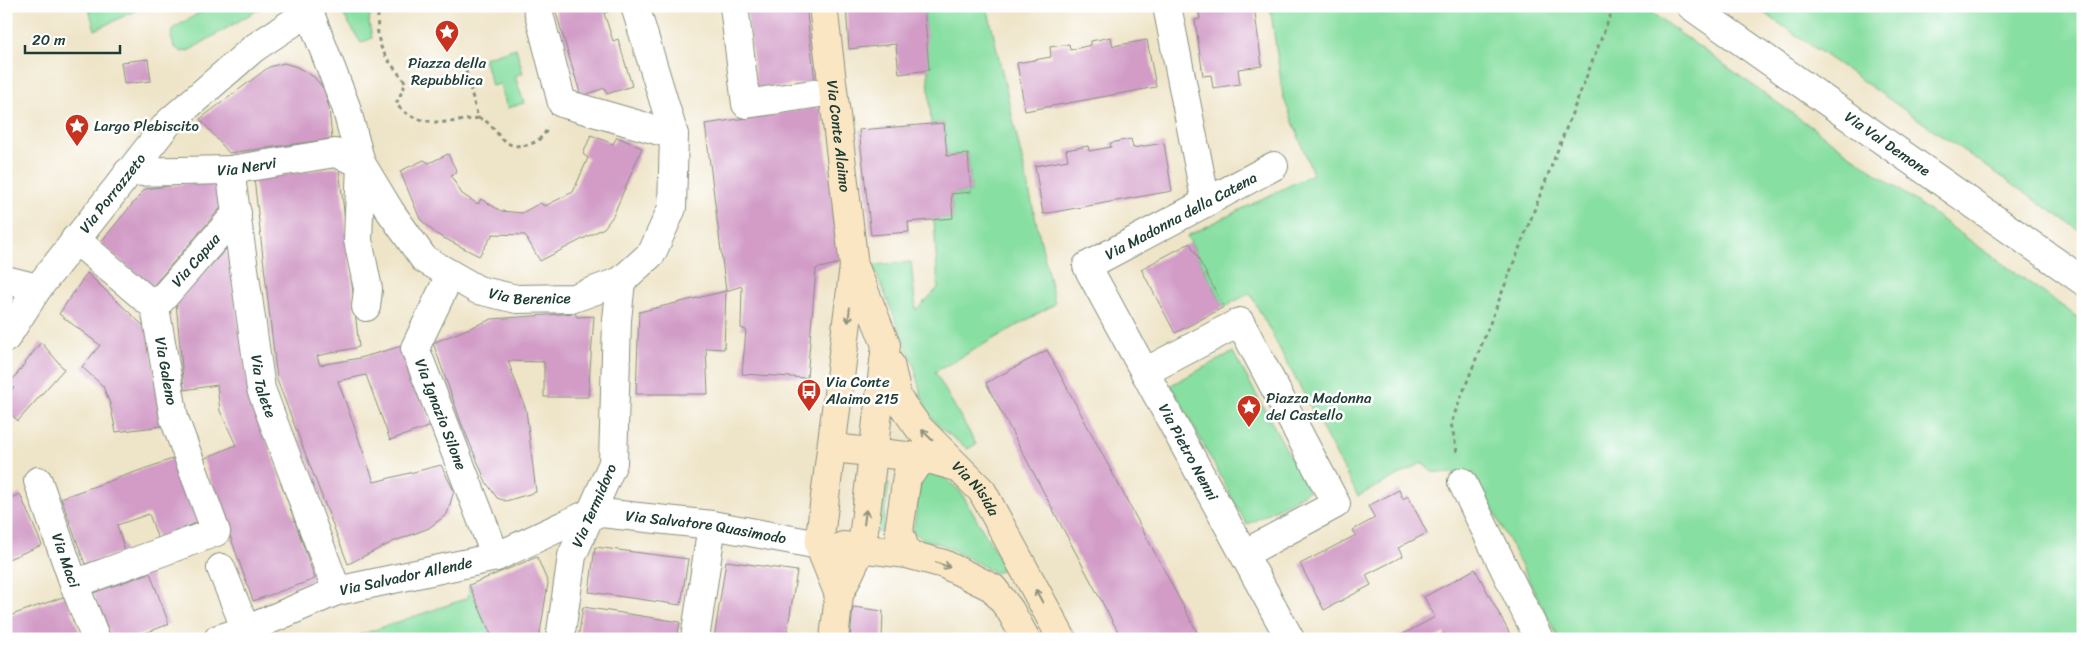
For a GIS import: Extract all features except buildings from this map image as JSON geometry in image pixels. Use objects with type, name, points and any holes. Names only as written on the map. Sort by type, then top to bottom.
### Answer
[{"type":"main road","name":"Via Conte Alaimo","points":[[823,6],[854,266]]},
{"type":"main road","name":"Via Nisida","points":[[854,266],[886,345],[898,399],[919,428],[982,491],[1062,639]]},
{"type":"main road","points":[[839,595],[819,545],[833,448],[854,266]]},
{"type":"main road","points":[[834,639],[839,595],[862,547],[886,345]]},
{"type":"main road","points":[[833,448],[925,458],[959,467]]},
{"type":"main road","points":[[907,554],[899,531],[908,476],[925,458]]},
{"type":"main road","points":[[819,545],[862,547],[907,554],[944,564],[993,588],[1010,610],[1026,639]]},
{"type":"street","points":[[537,6],[562,103],[674,135]]},
{"type":"street","name":"Via Berenice","points":[[308,8],[346,107],[361,163],[390,211],[424,260],[478,290],[518,299],[574,298],[621,281],[652,253],[672,208],[674,135],[635,6]]},
{"type":"street","points":[[734,6],[746,104],[833,91]]},
{"type":"street","points":[[1167,6],[1206,203]]},
{"type":"street","name":"Via Val Demone","points":[[1692,6],[2083,281]]},
{"type":"street","name":"Via Porrazzeto","points":[[6,338],[38,288],[168,122],[254,48],[308,8]]},
{"type":"street","name":"Via Nervi","points":[[128,172],[230,170],[335,152],[361,163]]},
{"type":"street","points":[[361,163],[358,240],[368,289],[366,307]]},
{"type":"street","name":"Via Madonna della Catena","points":[[1087,266],[1274,166]]},
{"type":"street","name":"Via Talete","points":[[230,170],[261,389],[337,591]]},
{"type":"street","name":"Via Capua","points":[[155,308],[237,213]]},
{"type":"street","points":[[75,239],[155,308]]},
{"type":"street","name":"Via Pietro Nenni","points":[[1087,266],[1290,639]]},
{"type":"street","name":"Via Ignazio Silone","points":[[450,275],[415,348],[496,557]]},
{"type":"street","points":[[6,280],[38,288]]},
{"type":"street","name":"Via Termidoro","points":[[560,639],[572,556],[613,463],[621,281]]},
{"type":"street","name":"Via Galeno","points":[[74,584],[216,532],[174,418],[155,308]]},
{"type":"street","points":[[1145,372],[1240,322],[1336,504],[1244,554]]},
{"type":"street","name":"Via Maci","points":[[38,481],[74,584],[96,639]]},
{"type":"street","points":[[1462,482],[1539,639]]},
{"type":"street","name":"Via Salvador Allende","points":[[219,638],[246,630],[337,591],[496,557],[592,512]]},
{"type":"street","name":"Via Salvatore Quasimodo","points":[[592,512],[712,525],[819,545]]},
{"type":"street","points":[[695,639],[712,525]]},
{"type":"street","points":[[221,568],[246,630]]},
{"type":"path","points":[[379,6],[377,40],[406,83],[396,104],[406,114],[429,121],[450,123],[478,118],[484,119],[506,144],[517,147],[534,144],[546,132],[555,112],[562,103]]},
{"type":"path","points":[[1462,482],[1451,423],[1614,6]]},
{"type":"path","points":[[462,60],[478,118]]},
{"type":"green space","points":[[88,6],[145,6],[95,30]]},
{"type":"green space","points":[[211,6],[264,6],[190,50],[182,52],[174,47],[171,36],[174,28]]},
{"type":"green space","points":[[338,6],[371,6],[369,23],[372,38],[361,43]]},
{"type":"green space","points":[[924,6],[987,6],[1055,304],[935,372],[976,444],[968,449],[939,427],[929,414],[921,395],[914,365],[873,265],[911,262],[916,310],[938,288],[934,219],[953,218],[951,194],[971,192],[968,154],[947,156],[944,123],[931,124]]},
{"type":"green space","points":[[1270,6],[1642,6],[2083,321],[2083,622],[2071,639],[1559,639],[1475,475],[1432,472],[1422,463],[1358,496],[1250,293],[1224,307],[1187,236],[1313,174],[1283,96]]},
{"type":"green space","points":[[1754,6],[2083,6],[2083,233]]},
{"type":"green space","points":[[516,48],[523,73],[515,76],[524,103],[507,108],[500,84],[492,86],[484,58]]},
{"type":"green space","points":[[1233,352],[1309,491],[1247,525],[1171,385]]},
{"type":"green space","points":[[929,472],[944,477],[960,491],[1005,568],[996,573],[943,545],[922,539],[913,532],[921,479]]},
{"type":"green space","points":[[882,484],[889,484],[882,532],[874,532]]},
{"type":"green space","points":[[469,585],[493,639],[348,639],[468,598]]},
{"type":"place","name":"Piazza della Repubblica","points":[[447,53]]},
{"type":"place","name":"Largo Plebiscito","points":[[77,147]]},
{"type":"place","name":"Via Conte Alaimo 215","points":[[809,412]]},
{"type":"place","name":"Piazza Madonna del Castello","points":[[1249,428]]}]
